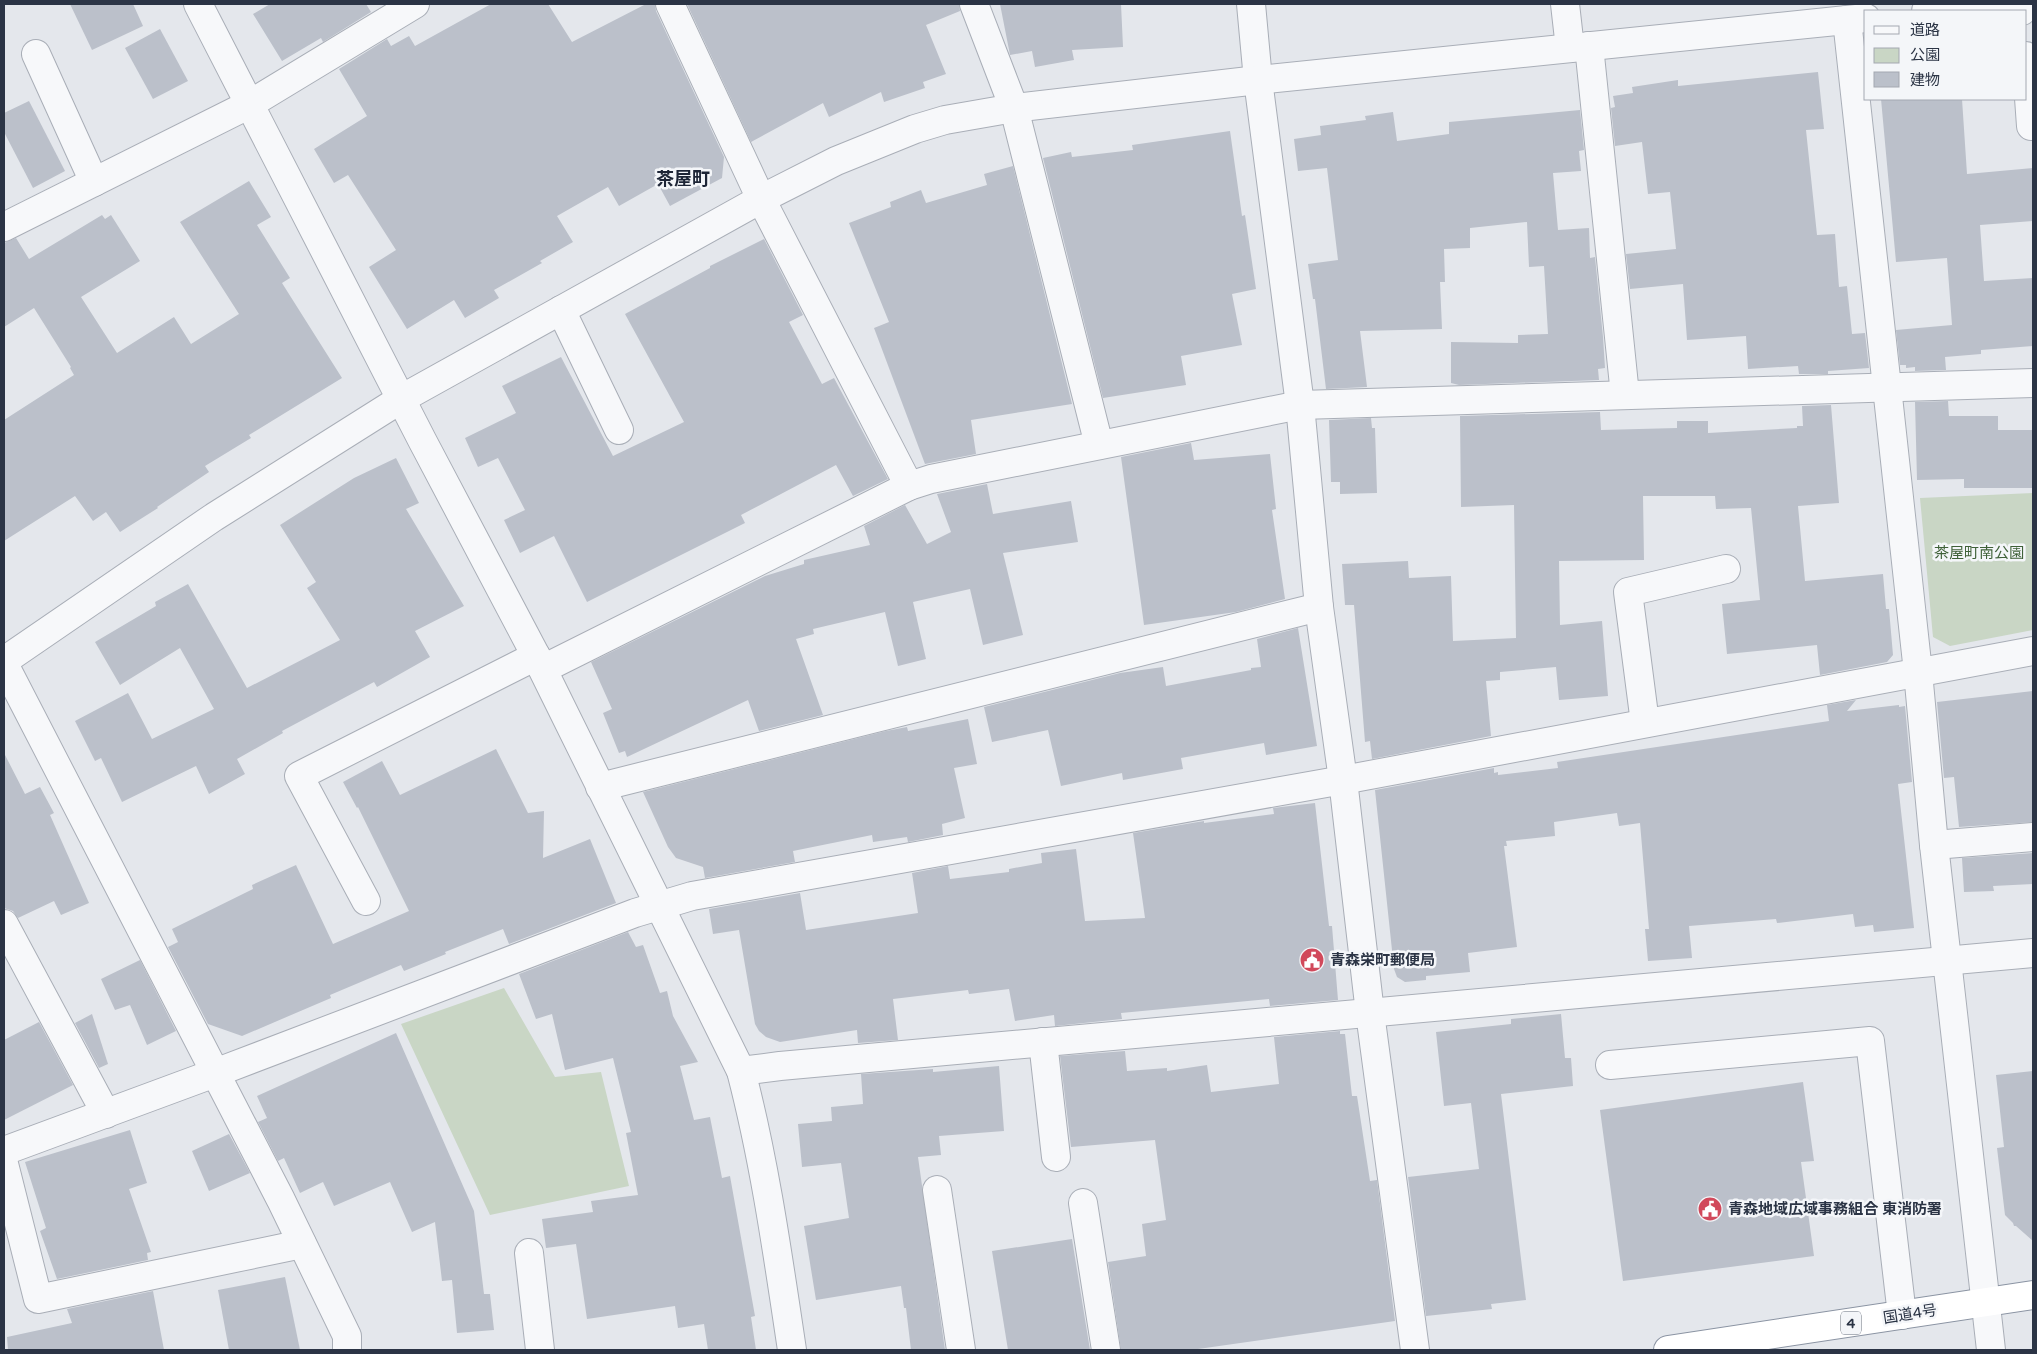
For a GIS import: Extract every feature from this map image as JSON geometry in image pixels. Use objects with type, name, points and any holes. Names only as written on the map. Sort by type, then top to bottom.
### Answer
[{"type":"highway","name":"国道4号","points":[[1668,1350],[2033,1295]]},
{"type":"street","points":[[198,4],[539,663],[742,1071],[768,1199],[792,1350]]},
{"type":"street","points":[[4,227],[250,104],[415,4]]},
{"type":"street","points":[[670,4],[761,199],[909,486]]},
{"type":"street","points":[[974,4],[1014,108],[1099,445]]},
{"type":"street","points":[[1251,4],[1258,80],[1300,405],[1319,607],[1343,780],[1370,1013],[1415,1350]]},
{"type":"street","points":[[1564,4],[1579,47],[1625,395]]},
{"type":"street","points":[[1936,10],[1997,4]]},
{"type":"street","points":[[347,1350],[347,1336],[302,1244],[4,662],[214,517],[401,399],[761,199],[836,162],[916,129],[945,120],[1014,108],[1258,80],[1856,19],[1886,389],[1918,672],[1934,846],[1991,1350]]},
{"type":"street","points":[[36,54],[94,182]]},
{"type":"street","points":[[2027,70],[2031,126],[2033,126]]},
{"type":"street","points":[[561,310],[619,430]]},
{"type":"street","points":[[366,901],[299,776],[909,486],[931,479],[1300,405],[1886,389],[2033,383]]},
{"type":"street","points":[[1645,723],[1628,592],[1726,569]]},
{"type":"street","points":[[600,787],[1319,607]]},
{"type":"street","points":[[4,1152],[626,916],[692,896],[1343,780],[2033,651]]},
{"type":"street","points":[[1934,846],[2033,837]]},
{"type":"street","points":[[4,924],[106,1114]]},
{"type":"street","points":[[742,1071],[2033,953]]},
{"type":"street","points":[[1610,1065],[1870,1041],[1902,1315]]},
{"type":"street","points":[[1043,1042],[1056,1157]]},
{"type":"street","points":[[4,1164],[38,1299],[302,1244]]},
{"type":"street","points":[[937,1190],[961,1350]]},
{"type":"street","points":[[1083,1203],[1106,1350]]},
{"type":"street","points":[[529,1254],[540,1350]]},
{"type":"green space","name":"茶屋町南公園","points":[[2033,493],[2033,630],[1950,646],[1933,637],[1920,498]]},
{"type":"green space","points":[[504,988],[555,1077],[601,1072],[629,1186],[490,1215],[401,1024]]},
{"type":"building","points":[[70,4],[133,4],[143,26],[92,50]]},
{"type":"building","points":[[270,4],[366,4],[371,12],[323,42],[321,38],[282,61],[253,14]]},
{"type":"building","points":[[491,4],[548,4],[572,42],[646,4],[655,4],[656,11],[724,157],[722,178],[670,206],[658,184],[619,206],[608,187],[557,216],[573,242],[540,261],[542,263],[494,290],[499,298],[465,318],[454,300],[407,329],[369,267],[396,250],[348,175],[334,183],[314,149],[367,116],[339,69],[387,39],[391,46],[409,36],[415,46]]},
{"type":"building","points":[[687,4],[959,4],[960,11],[926,25],[946,74],[923,82],[925,88],[884,102],[881,92],[829,117],[823,103],[751,142]]},
{"type":"building","points":[[1000,4],[1121,4],[1123,47],[1072,50],[1074,60],[1035,67],[1032,51],[1010,55]]},
{"type":"building","points":[[160,29],[188,81],[153,99],[125,48]]},
{"type":"building","points":[[1818,72],[1824,129],[1806,130],[1817,235],[1835,234],[1839,287],[1847,286],[1852,334],[1865,333],[1869,368],[1828,371],[1828,374],[1799,374],[1798,366],[1748,369],[1746,336],[1687,340],[1683,284],[1630,289],[1626,254],[1676,249],[1670,192],[1648,194],[1642,142],[1615,146],[1611,108],[1615,107],[1613,96],[1633,93],[1632,87],[1678,80],[1678,86]]},
{"type":"building","points":[[1881,100],[1962,100],[1967,174],[2033,168],[2033,221],[1980,225],[1984,281],[2033,278],[2033,346],[1981,350],[1981,354],[1945,357],[1946,370],[1915,371],[1915,367],[1906,368],[1906,365],[1900,365],[1896,330],[1952,325],[1947,258],[1896,262]]},
{"type":"building","points":[[29,101],[65,171],[33,188],[4,132],[4,113]]},
{"type":"building","points":[[1580,110],[1584,150],[1579,151],[1581,171],[1553,173],[1558,230],[1589,228],[1590,258],[1595,257],[1603,337],[1605,368],[1598,369],[1599,380],[1459,385],[1451,383],[1451,342],[1518,343],[1518,335],[1548,334],[1544,266],[1529,267],[1527,222],[1470,228],[1470,248],[1444,249],[1445,282],[1440,282],[1442,329],[1360,331],[1367,387],[1326,389],[1315,299],[1313,299],[1308,264],[1338,260],[1327,168],[1298,171],[1294,139],[1321,135],[1320,126],[1366,120],[1365,116],[1393,112],[1397,141],[1449,134],[1449,122]]},
{"type":"building","points":[[1230,131],[1242,216],[1245,215],[1256,289],[1232,294],[1242,345],[1181,356],[1186,385],[1103,398],[1043,158],[1071,152],[1072,157],[1133,150],[1132,145]]},
{"type":"building","points":[[1013,166],[1072,404],[971,420],[976,454],[925,464],[874,328],[889,322],[849,223],[891,207],[890,202],[921,190],[926,203],[987,185],[984,174]]},
{"type":"building","points":[[249,181],[271,217],[257,225],[290,278],[282,283],[342,378],[249,435],[251,438],[205,466],[209,472],[120,532],[106,512],[93,521],[75,496],[4,541],[4,420],[74,375],[71,367],[34,308],[4,327],[4,243],[16,238],[29,259],[102,215],[105,219],[111,215],[140,261],[81,297],[117,353],[174,317],[191,344],[239,314],[180,222]]},
{"type":"building","points":[[764,239],[803,315],[789,322],[822,384],[834,378],[888,479],[853,496],[836,465],[741,515],[745,523],[587,602],[554,536],[520,553],[504,520],[525,510],[498,458],[478,467],[465,438],[516,413],[502,386],[561,357],[613,456],[684,422],[625,314],[710,268],[710,266]]},
{"type":"building","points":[[1948,401],[1949,416],[1998,416],[1998,430],[2033,430],[2033,488],[1964,488],[1964,479],[1917,480],[1915,402]]},
{"type":"building","points":[[1831,405],[1839,503],[1798,506],[1805,581],[1883,574],[1886,609],[1889,609],[1893,655],[1887,662],[1820,675],[1817,645],[1727,654],[1722,604],[1760,600],[1751,508],[1716,509],[1715,496],[1643,496],[1644,560],[1559,561],[1560,625],[1602,621],[1608,696],[1559,700],[1556,667],[1500,672],[1500,680],[1486,681],[1491,736],[1372,759],[1370,741],[1365,742],[1354,605],[1345,605],[1342,564],[1408,561],[1409,578],[1451,576],[1453,641],[1516,638],[1514,505],[1461,507],[1460,416],[1600,412],[1601,430],[1677,428],[1677,421],[1708,421],[1708,433],[1797,428],[1797,426],[1803,426],[1802,406]]},
{"type":"building","points":[[1371,418],[1372,428],[1375,428],[1377,493],[1340,494],[1340,482],[1331,482],[1329,420]]},
{"type":"building","points":[[1191,443],[1194,460],[1270,454],[1276,509],[1272,510],[1285,599],[1236,612],[1144,625],[1121,457]]},
{"type":"building","points":[[396,458],[419,503],[406,509],[464,606],[415,631],[430,657],[377,687],[374,682],[282,731],[283,733],[237,759],[245,774],[209,794],[196,766],[122,802],[101,758],[95,761],[75,721],[128,693],[152,739],[214,709],[180,648],[120,685],[95,642],[156,606],[155,602],[188,584],[247,688],[340,640],[307,588],[316,582],[280,525],[354,478]]},
{"type":"building","points":[[987,484],[993,514],[1071,501],[1078,542],[1003,553],[1023,635],[983,645],[970,589],[913,602],[926,659],[898,666],[885,612],[813,629],[814,634],[796,639],[823,715],[759,731],[748,700],[627,757],[625,751],[619,753],[603,713],[612,709],[591,662],[765,576],[804,564],[804,560],[870,545],[864,526],[905,505],[927,544],[951,532],[937,494]]},
{"type":"building","points":[[1298,628],[1317,746],[1266,755],[1264,743],[1181,758],[1183,769],[1123,780],[1122,773],[1061,786],[1048,730],[992,742],[984,707],[1120,673],[1163,667],[1166,686],[1251,670],[1251,668],[1261,667],[1257,639]]},
{"type":"building","points":[[2033,691],[2033,822],[1959,827],[1954,777],[1944,778],[1937,702]]},
{"type":"building","points":[[1856,700],[1847,711],[1899,705],[1899,707],[1905,706],[1912,782],[1898,784],[1914,928],[1874,932],[1873,925],[1855,927],[1853,914],[1777,923],[1776,919],[1689,926],[1692,958],[1648,961],[1645,929],[1649,929],[1640,823],[1619,826],[1617,813],[1554,822],[1555,836],[1506,841],[1507,846],[1504,846],[1517,947],[1468,953],[1470,972],[1426,976],[1426,980],[1405,982],[1397,977],[1394,969],[1375,790],[1494,768],[1494,773],[1498,772],[1498,775],[1558,768],[1557,762],[1829,721],[1827,705]]},
{"type":"building","points":[[968,719],[977,764],[954,768],[965,818],[942,824],[943,835],[908,842],[907,837],[873,842],[872,835],[793,851],[795,862],[705,878],[703,867],[676,858],[668,847],[643,792],[886,731],[907,727],[908,731]]},
{"type":"building","points":[[496,749],[528,813],[544,811],[543,858],[590,839],[616,903],[509,944],[503,929],[404,971],[401,965],[330,995],[331,998],[242,1036],[208,1024],[168,947],[178,942],[172,929],[253,889],[252,885],[296,865],[333,944],[409,911],[358,807],[343,782],[382,761],[400,795]]},
{"type":"building","points":[[4,753],[25,794],[40,787],[54,813],[50,815],[89,903],[61,915],[54,901],[18,918],[13,911],[4,908]]},
{"type":"building","points":[[1315,803],[1329,926],[1332,926],[1338,1000],[1270,1006],[1269,999],[1121,1013],[1122,1019],[1055,1026],[1054,1015],[1015,1021],[1009,989],[969,994],[968,990],[893,999],[898,1040],[858,1043],[857,1030],[780,1042],[766,1037],[755,1024],[739,930],[713,934],[709,909],[800,893],[806,930],[918,913],[912,873],[948,866],[950,879],[1009,872],[1009,869],[1042,863],[1041,853],[1076,849],[1085,921],[1145,918],[1133,833],[1204,821],[1204,823],[1274,814],[1273,808]]},
{"type":"building","points":[[2033,853],[2033,884],[1993,886],[1994,891],[1964,892],[1962,858]]},
{"type":"building","points":[[628,932],[636,947],[643,945],[660,993],[667,991],[673,1016],[698,1062],[680,1066],[694,1120],[710,1117],[722,1178],[730,1176],[755,1316],[751,1317],[756,1350],[708,1350],[704,1324],[678,1328],[675,1306],[587,1319],[576,1244],[546,1248],[542,1219],[593,1212],[591,1201],[638,1195],[626,1133],[631,1132],[613,1058],[565,1070],[552,1014],[536,1019],[519,974]]},
{"type":"building","points":[[140,960],[176,1031],[147,1045],[130,1005],[115,1010],[101,979]]},
{"type":"building","points":[[92,1014],[108,1064],[99,1068],[75,1023]]},
{"type":"building","points":[[1561,1014],[1565,1058],[1571,1058],[1573,1086],[1501,1094],[1526,1300],[1491,1304],[1492,1309],[1426,1316],[1408,1177],[1479,1169],[1471,1103],[1444,1106],[1436,1032],[1511,1024],[1511,1019]]},
{"type":"building","points":[[39,1022],[73,1085],[4,1120],[4,1040]]},
{"type":"building","points":[[1340,1031],[1340,1034],[1345,1034],[1352,1096],[1357,1096],[1370,1181],[1377,1180],[1395,1321],[1191,1350],[1121,1350],[1108,1262],[1146,1256],[1142,1224],[1166,1220],[1155,1140],[1071,1147],[1060,1056],[1125,1051],[1127,1071],[1167,1068],[1167,1071],[1207,1065],[1211,1092],[1279,1084],[1274,1037]]},
{"type":"building","points":[[396,1033],[474,1211],[484,1294],[490,1294],[494,1330],[457,1333],[452,1280],[442,1281],[435,1222],[412,1232],[390,1182],[334,1206],[323,1182],[300,1193],[284,1158],[278,1161],[258,1122],[267,1118],[257,1096]]},
{"type":"building","points":[[999,1066],[1004,1131],[939,1136],[941,1155],[918,1157],[945,1350],[911,1350],[906,1308],[904,1308],[901,1286],[816,1300],[804,1226],[849,1218],[841,1163],[802,1167],[798,1124],[832,1121],[831,1107],[863,1104],[861,1074],[933,1069],[933,1072]]},
{"type":"building","points":[[2033,1071],[2033,1241],[2014,1226],[2005,1215],[1997,1148],[2004,1147],[1996,1075]]},
{"type":"building","name":"青森地域広域事務組合 東消防署","points":[[1803,1082],[1814,1161],[1801,1162],[1814,1256],[1623,1281],[1600,1110]]},
{"type":"building","points":[[130,1130],[147,1183],[129,1189],[151,1252],[147,1253],[148,1260],[57,1279],[40,1231],[46,1228],[25,1162]]},
{"type":"building","points":[[229,1134],[250,1173],[209,1191],[192,1151]]},
{"type":"building","points":[[1072,1239],[1090,1350],[1008,1350],[992,1251]]},
{"type":"building","points":[[285,1277],[300,1350],[229,1350],[218,1290]]},
{"type":"building","points":[[153,1291],[164,1350],[8,1350],[7,1337],[72,1323],[67,1309]]},
{"type":"place","name":"青森栄町郵便局","points":[[1312,960]]},
{"type":"place","name":"青森地域広域事務組合 東消防署","points":[[1710,1209]]},
{"type":"district","name":"茶屋町","points":[[683,179]]}]
